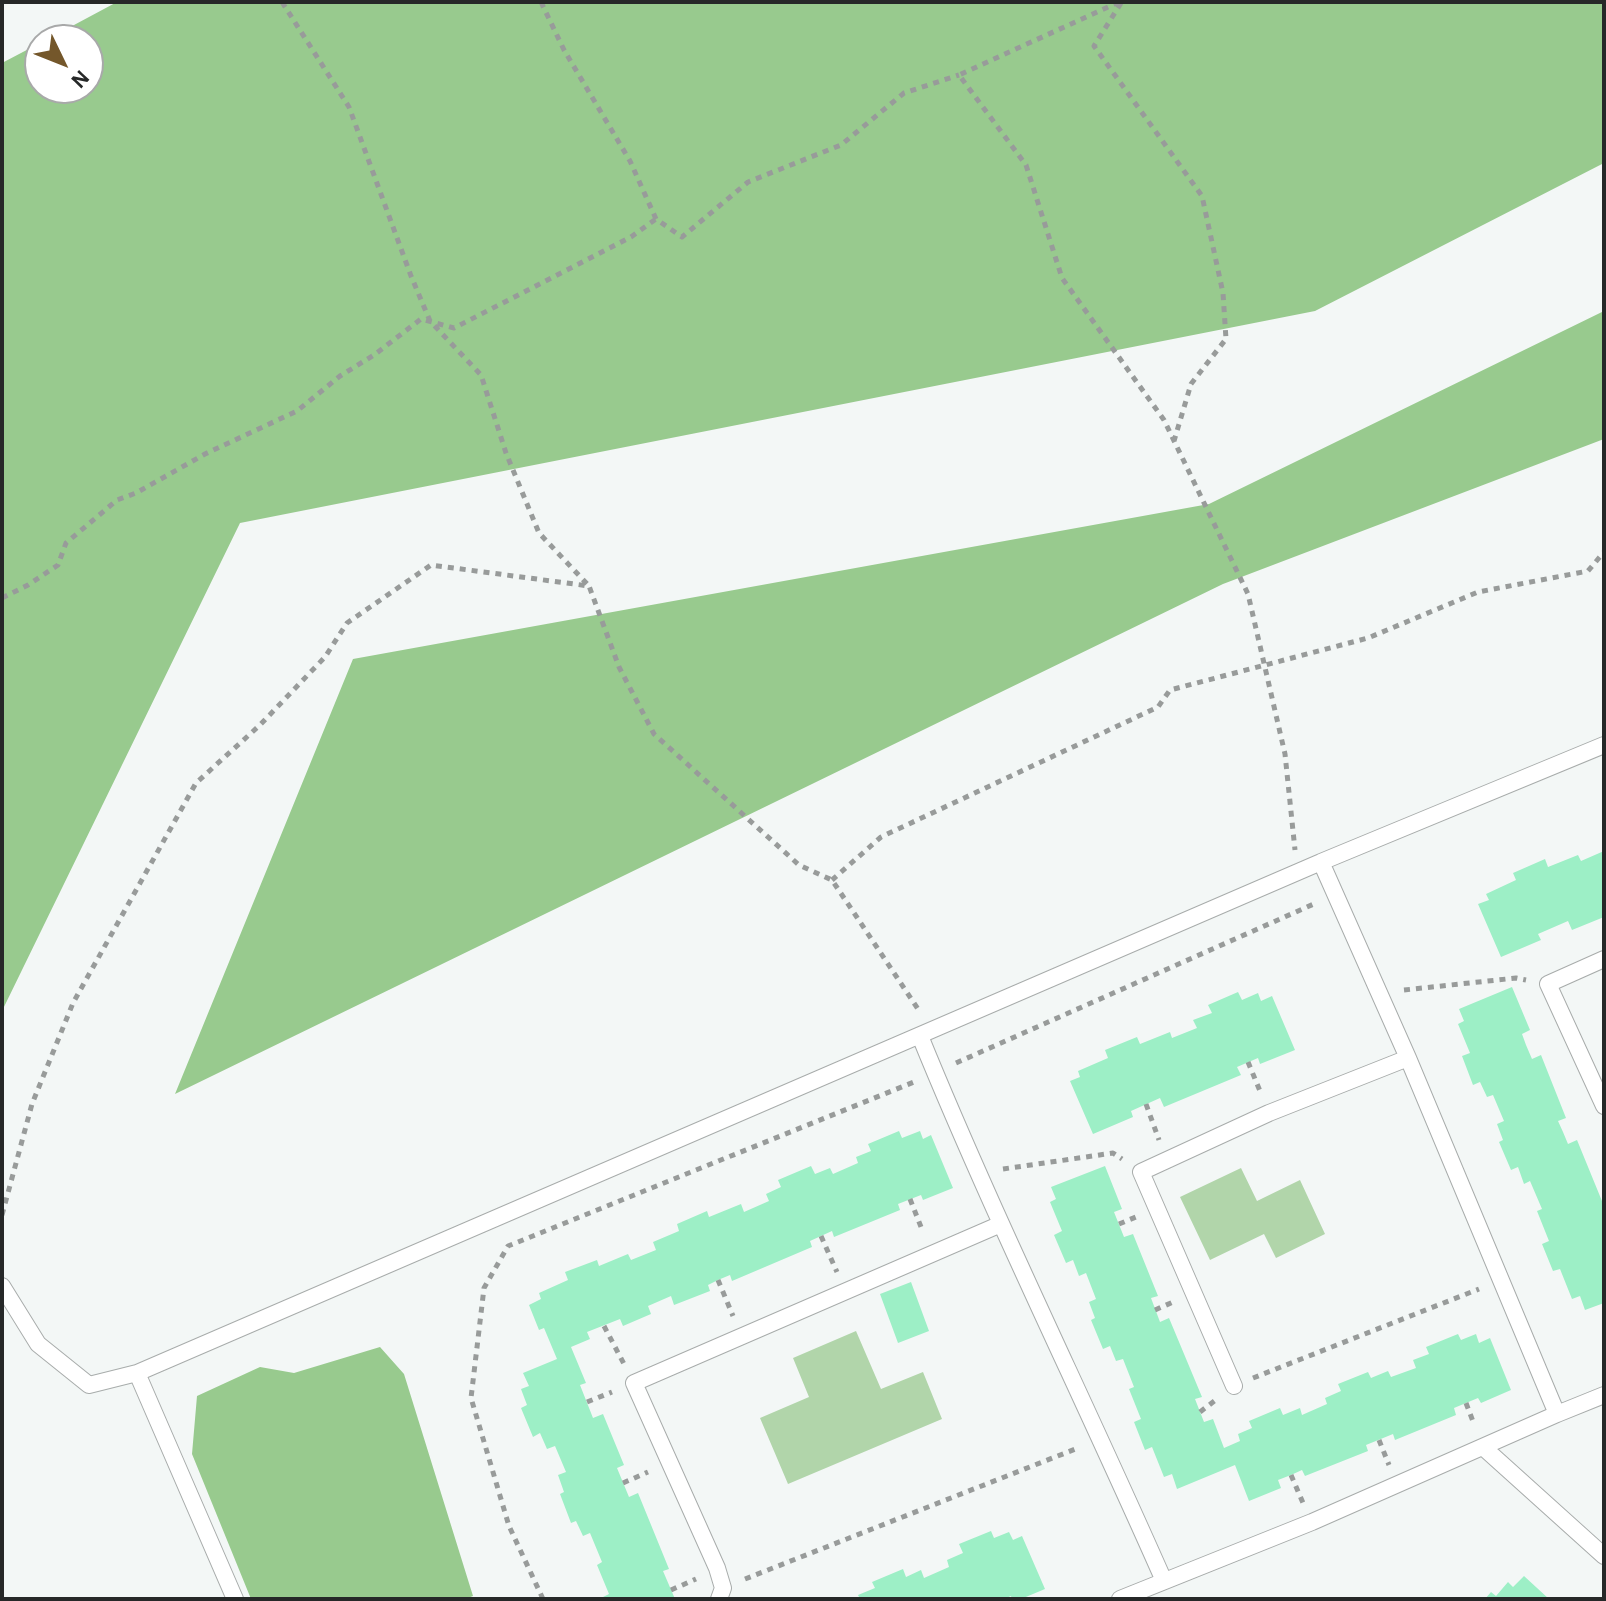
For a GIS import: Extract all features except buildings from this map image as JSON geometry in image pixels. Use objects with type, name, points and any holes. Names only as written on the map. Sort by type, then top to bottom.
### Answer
[{"type":"lane","points":[[2,1286],[38,1344],[89,1385],[137,1373],[1321,862],[1604,745]]},
{"type":"lane","points":[[1321,862],[1408,1058],[1557,1414]]},
{"type":"lane","points":[[1604,959],[1548,984],[1604,1106]]},
{"type":"lane","points":[[926,1034],[935,1073],[1164,1581]]},
{"type":"lane","points":[[1234,1386],[1141,1172],[1269,1113],[1408,1058]]},
{"type":"lane","points":[[721,1594],[711,1555],[634,1383],[1001,1224]]},
{"type":"lane","points":[[137,1373],[235,1599]]},
{"type":"lane","points":[[1120,1599],[1312,1522],[1604,1395]]},
{"type":"lane","points":[[1483,1447],[1604,1556]]},
{"type":"path","points":[[282,2],[349,107],[430,321],[481,375],[506,453],[539,533],[589,586],[619,667],[654,734],[799,865],[832,880],[926,1034]]},
{"type":"path","points":[[541,2],[564,50],[630,161],[656,219],[682,237],[748,182],[841,145],[904,93],[959,75],[1121,2]]},
{"type":"path","points":[[1121,2],[1094,46],[1202,196],[1223,293],[1226,339],[1191,384],[1174,441]]},
{"type":"path","points":[[959,75],[1026,165],[1062,278],[1164,420],[1248,594],[1285,754],[1297,873]]},
{"type":"path","points":[[2,598],[58,565],[66,543],[117,500],[297,411],[340,376],[421,319],[454,328],[631,237],[656,219]]},
{"type":"path","points":[[832,880],[881,837],[1158,707],[1170,690],[1368,638],[1478,592],[1588,571],[1604,552]]},
{"type":"path","points":[[2,1215],[32,1104],[73,1003],[196,783],[260,725],[325,657],[347,623],[431,565],[589,586]]},
{"type":"path","points":[[543,1599],[509,1526],[471,1398],[484,1288],[508,1246],[935,1073],[1336,894]]},
{"type":"path","points":[[1379,993],[1516,978],[1548,984]]},
{"type":"path","points":[[1248,1062],[1269,1113]]},
{"type":"path","points":[[1146,1104],[1167,1160]]},
{"type":"path","points":[[979,1173],[1113,1153],[1141,1172]]},
{"type":"path","points":[[910,1199],[933,1256]]},
{"type":"path","points":[[821,1236],[846,1292]]},
{"type":"path","points":[[718,1280],[741,1337]]},
{"type":"path","points":[[1234,1386],[1502,1280]]},
{"type":"path","points":[[604,1326],[634,1383]]},
{"type":"path","points":[[721,1594],[1102,1439]]},
{"type":"green space","points":[[117,2],[1604,2],[1604,163],[1315,311],[240,523],[2,1011],[2,63],[24,51],[24,104],[104,104],[104,24],[76,24]]},
{"type":"green space","points":[[1604,311],[1604,439],[1223,584],[175,1094],[353,659],[1209,504]]},
{"type":"green space","points":[[1241,1168],[1257,1201],[1300,1180],[1325,1234],[1276,1258],[1264,1234],[1210,1260],[1180,1197]]},
{"type":"green space","points":[[856,1331],[881,1389],[923,1372],[942,1419],[788,1484],[760,1418],[809,1397],[793,1358]]},
{"type":"green space","points":[[380,1347],[404,1374],[473,1596],[465,1599],[251,1599],[192,1454],[197,1396],[260,1367],[294,1373]]}]
